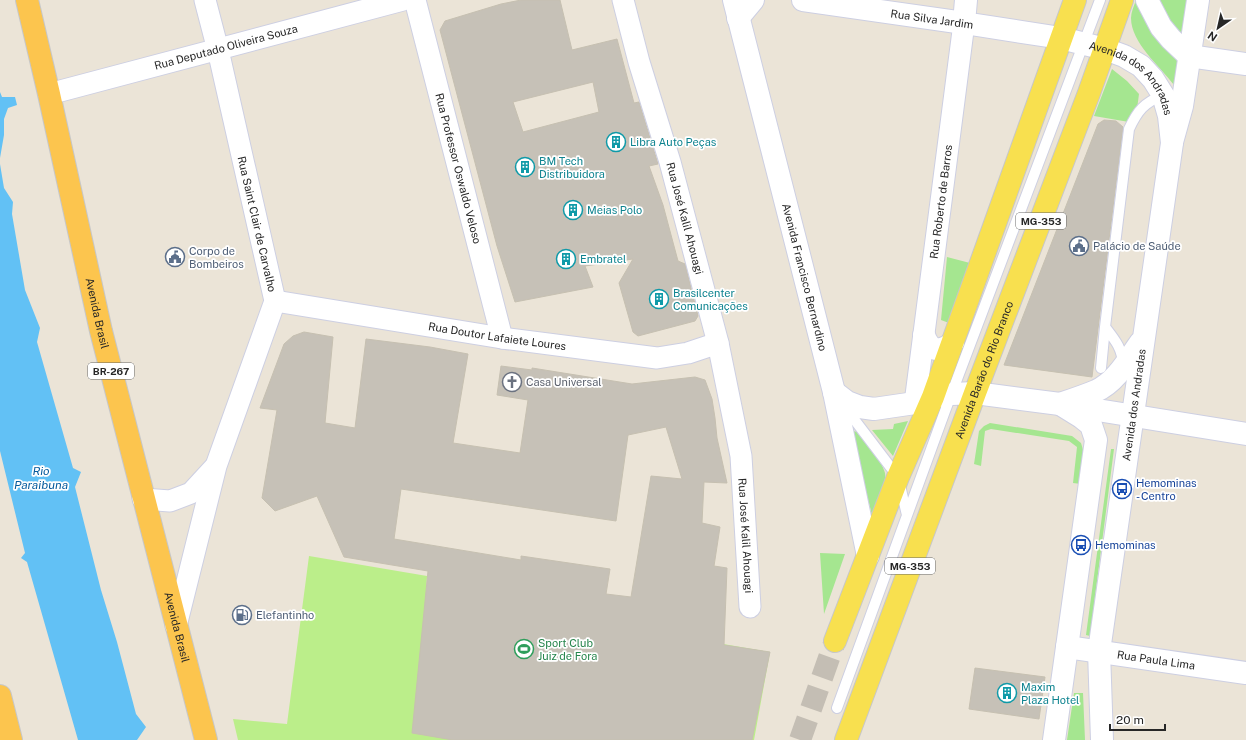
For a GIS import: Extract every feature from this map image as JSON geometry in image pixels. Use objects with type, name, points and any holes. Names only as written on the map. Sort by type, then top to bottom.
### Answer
[{"type":"highway","name":"Avenida Brasil","points":[[27,0],[101,331],[206,740]]},
{"type":"highway","points":[[0,696],[11,740]]},
{"type":"main road","points":[[736,9],[753,0]]},
{"type":"main road","name":"Rua Silva Jardim","points":[[803,0],[1061,38]]},
{"type":"main road","name":"Rua Roberto de Barros","points":[[964,23],[966,0]]},
{"type":"main road","name":"Avenida Barão do Rio Branco","points":[[835,641],[898,477],[933,398],[1074,0]]},
{"type":"main road","name":"Avenida Barão do Rio Branco","points":[[846,740],[975,393],[1003,323],[1095,47],[1122,0]]},
{"type":"main road","points":[[1146,0],[1161,27],[1189,56],[1246,64]]},
{"type":"main road","name":"Avenida dos Andradas","points":[[1102,740],[1099,651],[1172,143],[1182,106],[1198,0]]},
{"type":"main road","name":"Avenida Francisco Bernardino","points":[[736,9],[834,392],[856,507],[868,556]]},
{"type":"main road","name":"Avenida dos Andradas","points":[[1061,38],[1124,56],[1141,66],[1153,79],[1163,95],[1169,116],[1172,143]]},
{"type":"main road","points":[[924,335],[928,344],[940,350],[953,342]]},
{"type":"main road","points":[[1060,404],[1097,391],[1111,381],[1123,368],[1144,338]]},
{"type":"main road","points":[[834,392],[847,402],[860,407],[874,409],[933,398],[975,393],[1060,404],[1246,434]]},
{"type":"main road","points":[[1054,740],[1096,440],[1091,425],[1060,404]]},
{"type":"main road","name":"Rua Paula Lima","points":[[1067,647],[1246,673]]},
{"type":"street","name":"Rua Saint Clair de Carvalho","points":[[176,626],[216,466],[275,301],[218,50],[205,0]]},
{"type":"street","name":"Rua Deputado Oliveira Souza","points":[[49,94],[403,0]]},
{"type":"street","name":"Rua Professor Oswaldo Veloso","points":[[415,0],[502,338]]},
{"type":"street","name":"Rua José Kalil Ahouagi","points":[[623,0],[639,62],[670,162],[718,343],[741,456],[750,607]]},
{"type":"street","name":"Rua Roberto de Barros","points":[[933,398],[924,335],[964,23]]},
{"type":"street","name":"Rua Doutor Lafaiete Loures","points":[[275,301],[502,338],[657,358],[688,353],[718,343]]},
{"type":"street","name":"Rua Saint Clair de Carvalho","points":[[143,499],[170,501],[191,493],[216,466]]},
{"type":"lane","name":"Avenida Barão do Rio Branco","points":[[837,708],[907,515],[933,398],[1095,47],[1100,0]]},
{"type":"lane","points":[[1101,368],[1129,129],[1141,108],[1147,103],[1163,95]]},
{"type":"lane","points":[[1105,327],[1122,353],[1123,368]]},
{"type":"lane","points":[[834,392],[898,477],[907,515]]},
{"type":"green space","points":[[1136,0],[1141,0],[1184,63],[1182,82],[1174,85],[1141,45],[1132,27],[1131,18]]},
{"type":"green space","points":[[1153,0],[1192,0],[1187,38],[1181,35]]},
{"type":"green space","points":[[1112,69],[1127,81],[1139,94],[1137,109],[1129,122],[1094,116]]},
{"type":"green space","points":[[947,257],[970,263],[949,323],[941,320]]},
{"type":"green space","points":[[908,421],[893,456],[872,430],[893,429],[894,424]]},
{"type":"green space","points":[[990,423],[1072,436],[1081,443],[1084,453],[1081,484],[1073,483],[1077,447],[1069,441],[991,429],[985,431],[981,466],[974,464],[979,431]]},
{"type":"green space","points":[[850,430],[857,432],[877,457],[885,473],[883,488],[872,515]]},
{"type":"green space","points":[[1111,449],[1114,449],[1090,636],[1086,635]]},
{"type":"green space","points":[[820,553],[845,554],[824,614]]},
{"type":"green space","name":"Sport Club Juiz de Fora","points":[[309,556],[427,576],[426,593],[770,652],[754,740],[238,740],[233,719],[287,724]]},
{"type":"green space","points":[[1074,693],[1083,693],[1085,740],[1067,740]]},
{"type":"water","points":[[0,92],[2,97],[15,97],[17,105],[8,108],[4,119],[4,135],[0,158]]},
{"type":"water","name":"Rio Paraibuna","points":[[0,164],[4,188],[13,202],[12,214],[25,290],[40,328],[37,342],[73,468],[81,472],[75,487],[101,590],[117,642],[136,714],[146,727],[137,740],[78,740],[27,562],[21,558],[25,553],[0,451]]},
{"type":"building","points":[[521,0],[560,0],[572,50],[617,39],[634,103],[639,102],[658,164],[649,166],[663,205],[678,261],[685,264],[698,316],[695,321],[638,336],[633,332],[619,283],[633,259],[585,266],[593,287],[515,302],[497,246],[440,30],[445,21],[501,4]],"holes":[[[593,82],[599,112],[523,132],[513,102]]]},
{"type":"building","name":"Palácio de Saúde","points":[[1104,120],[1116,121],[1123,127],[1092,377],[1004,365],[1098,124]]},
{"type":"building","points":[[304,332],[333,337],[325,423],[355,428],[366,339],[430,347],[468,354],[453,443],[520,453],[528,400],[497,395],[501,366],[532,370],[532,368],[632,384],[695,377],[705,380],[712,399],[717,438],[727,483],[704,482],[702,523],[720,527],[714,566],[727,568],[724,645],[770,652],[752,740],[453,740],[412,733],[428,571],[344,557],[317,496],[275,511],[262,498],[277,410],[260,408],[284,344],[293,336]],"holes":[[[666,427],[682,479],[651,476],[631,597],[606,594],[610,569],[521,556],[521,560],[394,539],[401,489],[616,521],[628,435]]]},
{"type":"building","name":"Maxim Plaza Hotel","points":[[975,668],[1045,677],[1039,719],[969,709]]},
{"type":"tunnel","points":[[800,740],[835,641]]},
{"type":"place","name":"Libra Auto Peças","points":[[616,142]]},
{"type":"place","name":"BM Tech Distribuidora","points":[[525,167]]},
{"type":"place","name":"Meias Polo","points":[[573,210]]},
{"type":"place","name":"Palácio de Saúde","points":[[1079,246]]},
{"type":"place","name":"Corpo de Bombeiros","points":[[175,257]]},
{"type":"place","name":"Embratel","points":[[566,259]]},
{"type":"place","name":"Brasilcenter Comunicações","points":[[659,299]]},
{"type":"place","name":"Casa Universal","points":[[512,382]]},
{"type":"place","name":"Hemominas - Centro","points":[[1122,489]]},
{"type":"place","name":"Hemominas","points":[[1081,545]]},
{"type":"place","name":"Elefantinho","points":[[242,615]]},
{"type":"place","name":"Sport Club Juiz de Fora","points":[[524,649]]},
{"type":"place","name":"Maxim Plaza Hotel","points":[[1007,693]]}]
